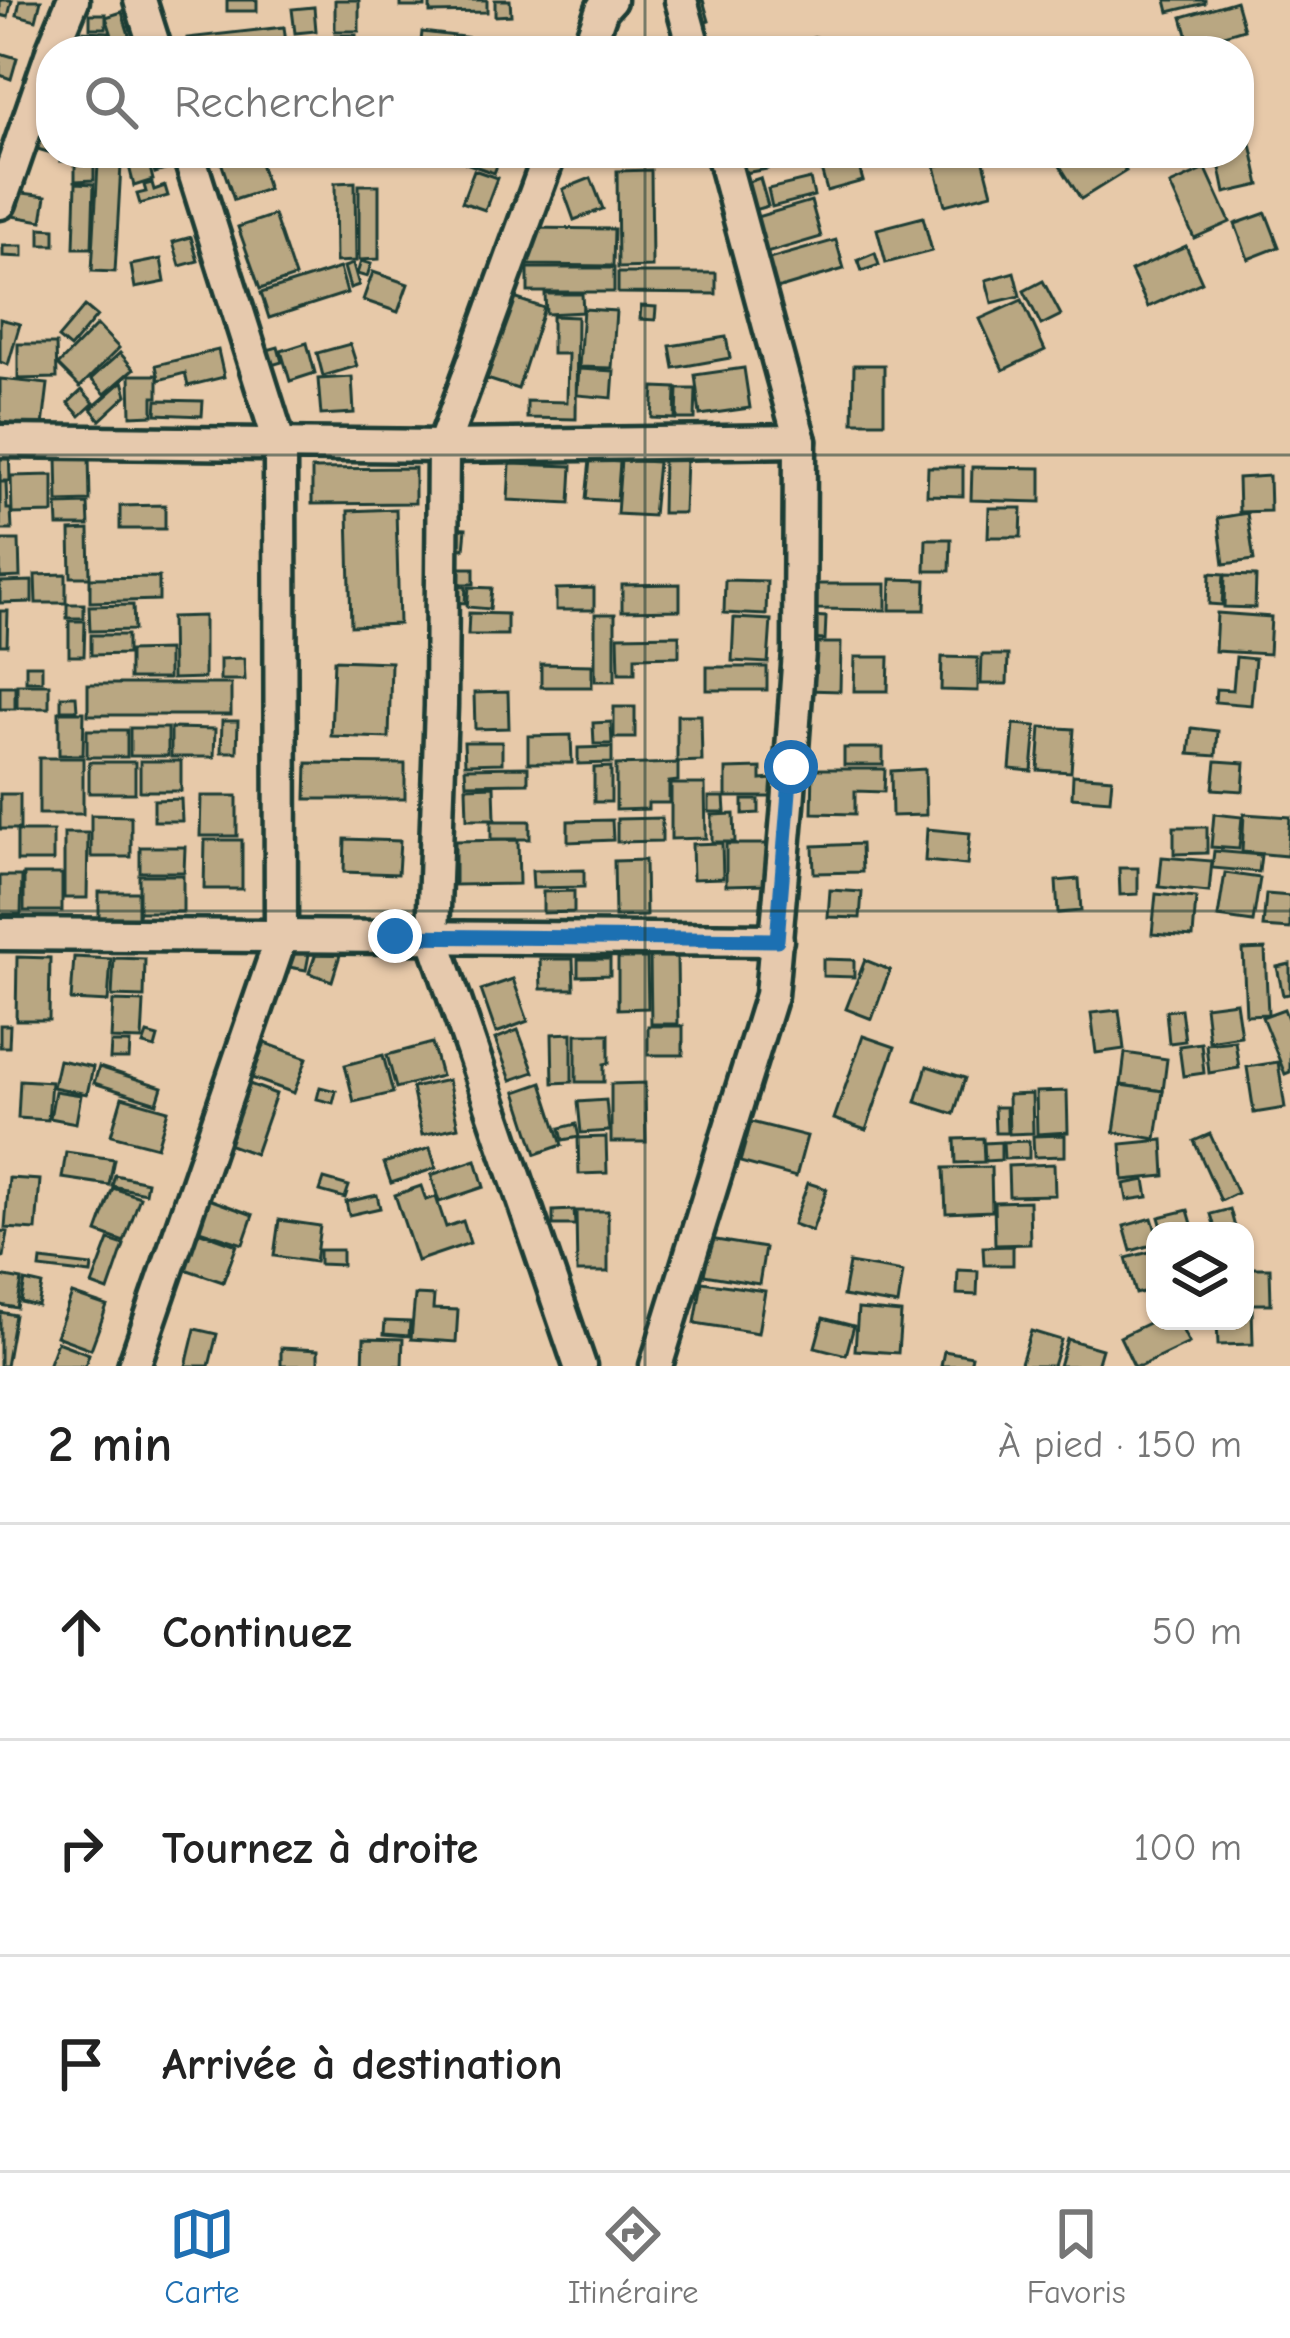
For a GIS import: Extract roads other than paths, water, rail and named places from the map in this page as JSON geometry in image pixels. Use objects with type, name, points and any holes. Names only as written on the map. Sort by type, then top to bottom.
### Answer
[{"type":"street","points":[[59,36],[73,0]]},
{"type":"street","points":[[140,0],[151,36]]},
{"type":"street","points":[[592,36],[610,0]]},
{"type":"street","points":[[681,0],[691,36]]},
{"type":"street","points":[[0,202],[36,99]]},
{"type":"street","points":[[134,1366],[281,938],[280,445],[193,168]]},
{"type":"street","points":[[545,168],[443,446],[434,936],[580,1366]]},
{"type":"street","points":[[656,1366],[771,995],[799,652],[800,441],[726,168]]},
{"type":"street","points":[[0,441],[443,446],[800,441]]},
{"type":"street","points":[[0,934],[777,940]]}]
